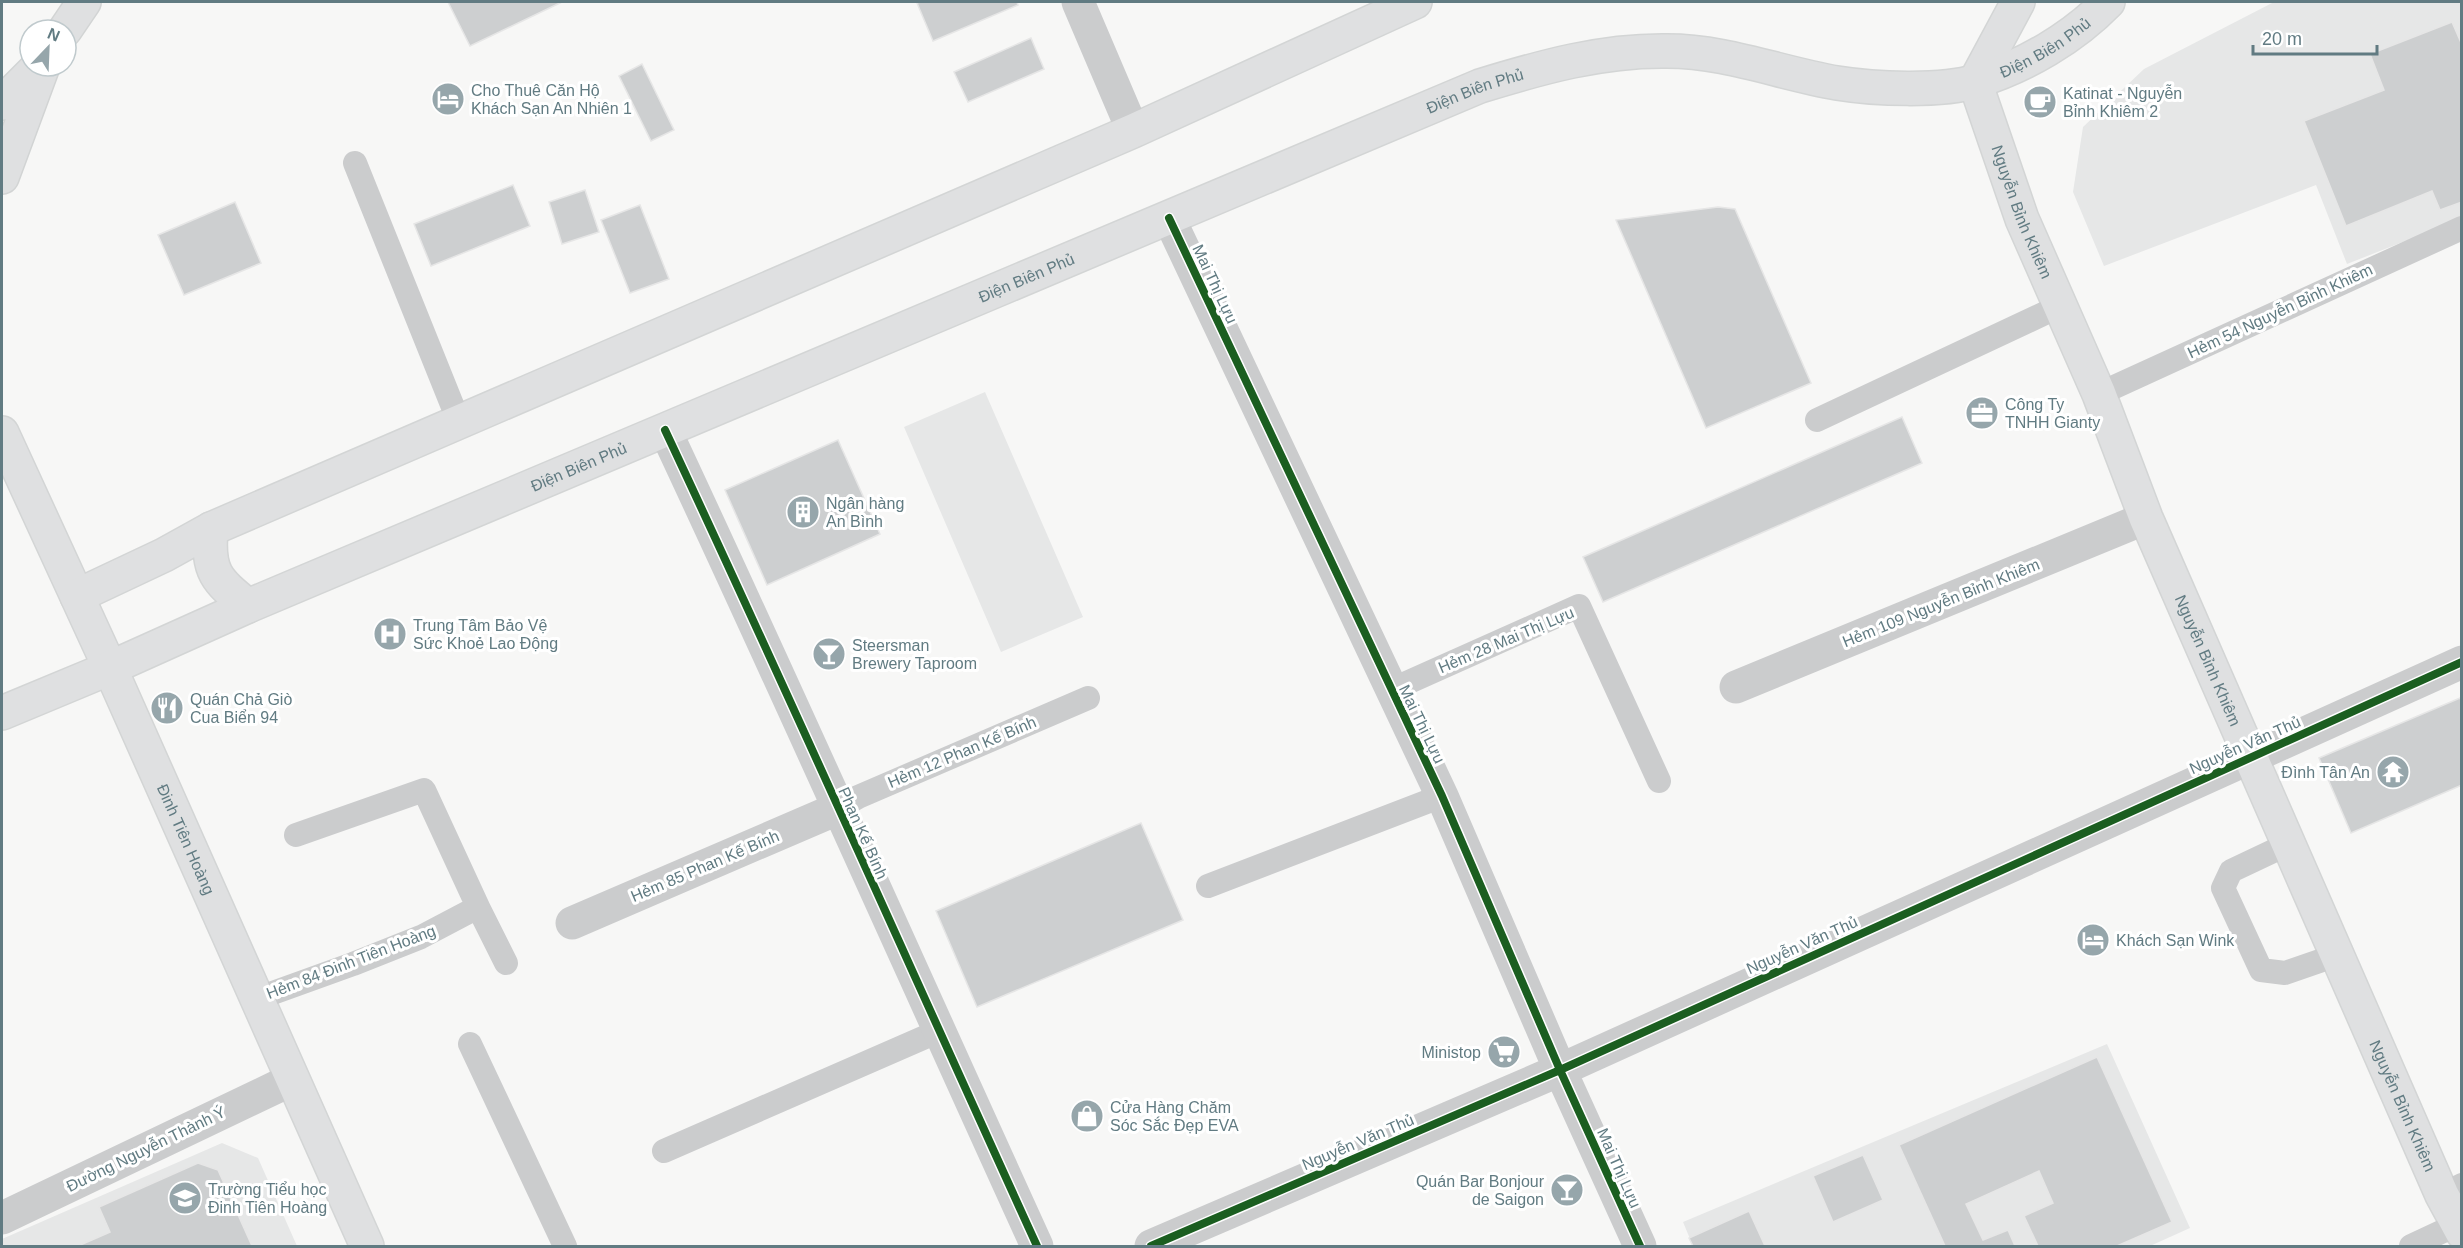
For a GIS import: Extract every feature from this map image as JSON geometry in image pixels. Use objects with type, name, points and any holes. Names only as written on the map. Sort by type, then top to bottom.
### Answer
[{"type":"main road","points":[[73,18],[84,2]]},
{"type":"main road","points":[[77,596],[211,530],[1133,130],[1415,2]]},
{"type":"main road","points":[[1975,82],[2018,2]]},
{"type":"main road","name":"Điện Biên Phủ","points":[[1975,82],[2013,68],[2049,49],[2076,30],[2108,2]]},
{"type":"main road","name":"Ðiện Biên Phủ","points":[[110,668],[248,606],[1480,86],[1581,58],[1625,52],[1669,51],[1743,60],[1837,83],[1878,88],[1927,87],[1975,82]]},
{"type":"main road","points":[[2,103],[27,78]]},
{"type":"main road","points":[[2,177],[39,78]]},
{"type":"main road","name":"Nguyễn Bỉnh Khiêm","points":[[1975,82],[2022,219],[2099,394],[2146,518],[2337,955],[2452,1190],[2460,1228]]},
{"type":"main road","name":"Đinh Tiên Hoàng","points":[[2,433],[110,668],[291,1080],[367,1246]]},
{"type":"main road","points":[[211,530],[209,553],[217,577],[226,588],[248,606]]},
{"type":"main road","points":[[2,713],[110,668]]},
{"type":"street","points":[[1078,2],[1133,130]]},
{"type":"street","name":"Mai Thị Lựu","points":[[1169,218],[1442,796],[1560,1070],[1640,1246]]},
{"type":"street","name":"Phan Kế Bính","points":[[665,430],[766,647],[1037,1246]]},
{"type":"street","name":"Hẻm 109 Nguyễn Bỉnh Khiêm","points":[[1736,687],[2146,518]]},
{"type":"street","name":"Nguyễn Văn Thủ","points":[[1151,1246],[1560,1070],[2462,662]]},
{"type":"street","name":"Hẻm 85 Phan Kế Bính","points":[[572,923],[837,808]]},
{"type":"street","name":"Đường Nguyễn Thành Ý","points":[[2,1218],[291,1080]]},
{"type":"lane","points":[[355,162],[459,422]]},
{"type":"lane","name":"Hẻm 54 Nguyễn Bỉnh Khiêm","points":[[2099,394],[2462,228]]},
{"type":"lane","points":[[1817,420],[2060,306]]},
{"type":"lane","name":"Hẻm 28 Mai Thị Lựu","points":[[1391,690],[1579,606],[1659,781]]},
{"type":"lane","name":"Hẻm 12 Phan Kế Bính","points":[[837,808],[1088,698]]},
{"type":"lane","points":[[296,835],[424,790],[506,963]]},
{"type":"lane","points":[[1208,886],[1442,796]]},
{"type":"lane","points":[[2288,844],[2231,871],[2223,888],[2261,970],[2285,973],[2337,955]]},
{"type":"lane","name":"Hẻm 84 Đinh Tiên Hoàng","points":[[256,999],[421,937],[478,907]]},
{"type":"lane","points":[[664,1151],[939,1031]]},
{"type":"lane","points":[[470,1044],[565,1246]]},
{"type":"lane","points":[[2411,1246],[2460,1228]]},
{"type":"shaded area","points":[[2274,2],[2461,2],[2461,219],[2347,264],[2316,185],[2104,266],[2073,192],[2083,127],[2144,69]]},
{"type":"shaded area","points":[[985,392],[1083,617],[1001,652],[904,427]]},
{"type":"shaded area","points":[[2107,1044],[2190,1228],[2150,1246],[1693,1246],[1683,1222]]},
{"type":"shaded area","name":"Trường Tiểu học Đinh Tiên Hoàng","points":[[222,1143],[258,1158],[297,1246],[2,1246],[2,1239]]},
{"type":"building","points":[[448,2],[562,2],[470,46]]},
{"type":"building","points":[[1017,2],[1018,5],[933,41],[917,3]]},
{"type":"building","points":[[2452,22],[2462,45],[2462,202],[2440,210],[2432,191],[2346,226],[2304,121],[2384,90],[2370,54]]},
{"type":"building","points":[[1031,38],[1044,69],[968,102],[954,72]]},
{"type":"building","points":[[642,64],[674,130],[651,141],[619,76]]},
{"type":"building","points":[[513,185],[530,226],[431,266],[414,224]]},
{"type":"building","points":[[585,190],[599,232],[562,244],[549,202]]},
{"type":"building","points":[[235,202],[261,263],[184,295],[158,235]]},
{"type":"building","points":[[640,205],[669,279],[630,293],[601,220]]},
{"type":"building","points":[[1718,207],[1735,209],[1811,383],[1706,428],[1616,220]]},
{"type":"building","points":[[1902,417],[1922,463],[1603,602],[1583,557]]},
{"type":"building","name":"Ngân hàng An Bình","points":[[838,440],[880,534],[767,585],[725,490]]},
{"type":"building","name":"Đình Tân An","points":[[2460,698],[2462,703],[2462,785],[2351,833],[2319,758]]},
{"type":"building","points":[[1141,823],[1183,920],[977,1007],[936,911]]},
{"type":"building","points":[[2097,1057],[2172,1222],[2117,1246],[2038,1246],[2024,1216],[2053,1203],[2039,1171],[1966,1204],[1983,1240],[2008,1230],[2015,1246],[1945,1246],[1899,1145]]},
{"type":"building","points":[[1863,1155],[1883,1200],[1833,1222],[1813,1176]]},
{"type":"building","points":[[198,1163],[218,1170],[252,1246],[78,1246],[110,1232],[99,1207]]},
{"type":"building","points":[[1749,1211],[1765,1246],[1693,1246],[1689,1238]]},
{"type":"cycle path","points":[[1169,218],[1442,796],[1560,1070],[1640,1246]]},
{"type":"cycle path","points":[[665,430],[1037,1246]]},
{"type":"cycle path","points":[[1151,1246],[1560,1070],[2462,662]]},
{"type":"place","name":"Cho Thuê Căn Hộ Khách Sạn An Nhiên 1","points":[[448,99]]},
{"type":"place","name":"Katinat - Nguyễn Bỉnh Khiêm 2","points":[[2040,102]]},
{"type":"place","name":"Công Ty TNHH Gianty","points":[[1982,413]]},
{"type":"place","name":"Ngân hàng An Bình","points":[[803,512]]},
{"type":"place","name":"Trung Tâm Bảo Vệ Sức Khoẻ Lao Động","points":[[390,634]]},
{"type":"place","name":"Steersman Brewery Taproom","points":[[829,654]]},
{"type":"place","name":"Quán Chả Giò Cua Biển 94","points":[[167,708]]},
{"type":"place","name":"Đình Tân An","points":[[2393,772]]},
{"type":"place","name":"Khách Sạn Wink","points":[[2093,940]]},
{"type":"place","name":"Ministop","points":[[1504,1052]]},
{"type":"place","name":"Cửa Hàng Chăm Sóc Sắc Đẹp EVA","points":[[1087,1116]]},
{"type":"place","name":"Quán Bar Bonjour de Saigon","points":[[1567,1190]]},
{"type":"place","name":"Trường Tiểu học Đinh Tiên Hoàng","points":[[185,1198]]}]
